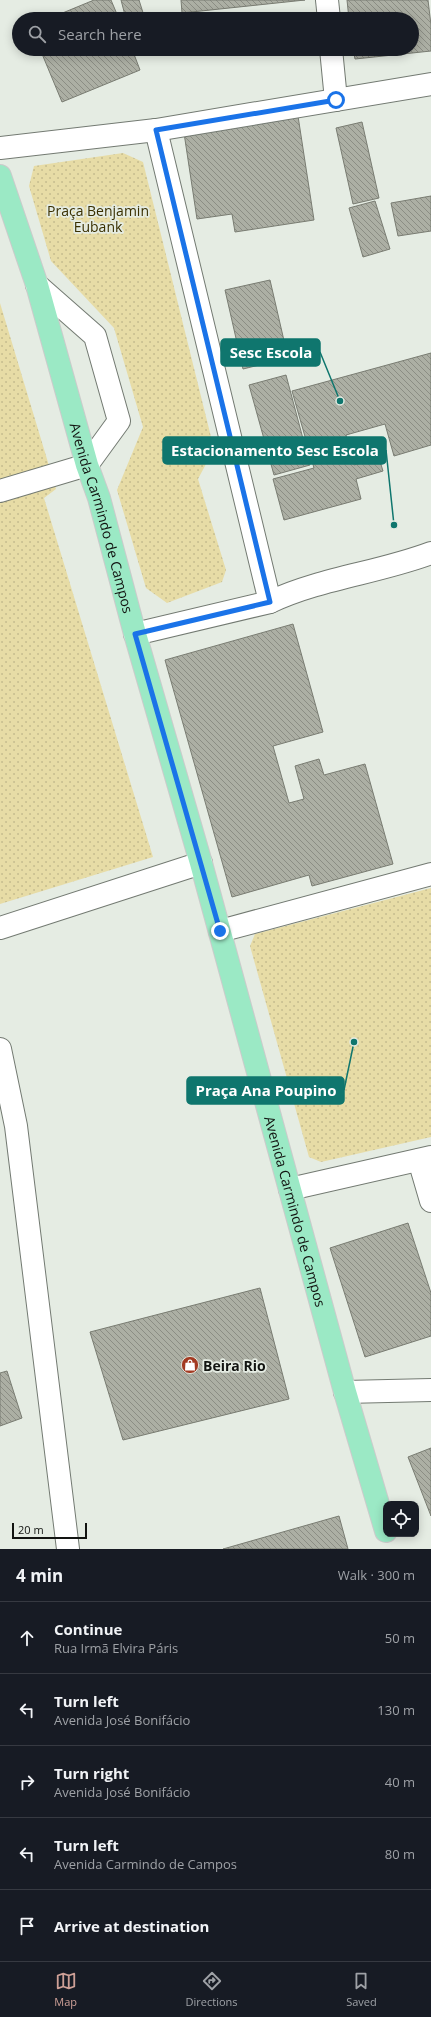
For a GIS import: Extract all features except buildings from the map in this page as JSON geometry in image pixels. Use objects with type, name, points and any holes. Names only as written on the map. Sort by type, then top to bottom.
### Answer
[{"type":"main road","name":"Avenida Carmindo de Campos","points":[[0,176],[37,284],[87,465],[99,498],[135,634],[220,931],[345,1392],[383,1523]]},
{"type":"main road","name":"Avenida Carmindo de Campos","points":[[387,1537],[391,1549]]},
{"type":"street","points":[[327,0],[328,12]]},
{"type":"street","points":[[332,56],[336,100]]},
{"type":"street","points":[[0,148],[156,130],[431,84]]},
{"type":"street","points":[[156,130],[270,602]]},
{"type":"street","points":[[0,491],[87,465],[119,421],[95,336],[37,284]]},
{"type":"street","points":[[135,634],[270,602],[293,591],[407,562],[431,554]]},
{"type":"street","points":[[0,928],[201,863]]},
{"type":"street","points":[[220,931],[431,874]]},
{"type":"street","points":[[0,1049],[16,1126],[68,1549]]},
{"type":"street","points":[[290,1189],[425,1158],[431,1202]]},
{"type":"street","points":[[345,1392],[431,1390]]},
{"type":"green space","name":"Praça Benjamin Eubank","points":[[123,153],[143,162],[214,449],[198,479],[226,570],[222,582],[167,603],[146,588],[117,490],[143,427],[114,328],[51,261],[29,186],[34,166]]},
{"type":"green space","points":[[0,303],[56,489],[44,498],[153,857],[0,904]]},
{"type":"green space","points":[[431,888],[431,1137],[321,1162],[309,1157],[250,946],[255,934]]},
{"type":"place","name":"Sesc Escola","points":[[340,401]]},
{"type":"place","name":"Estacionamento Sesc Escola","points":[[394,525]]},
{"type":"place","name":"Praça Ana Poupino","points":[[354,1042]]},
{"type":"place","name":"Beira Rio","points":[[190,1365]]},
{"type":"route","points":[[220,931],[135,634],[270,602],[156,130],[336,100]]}]
